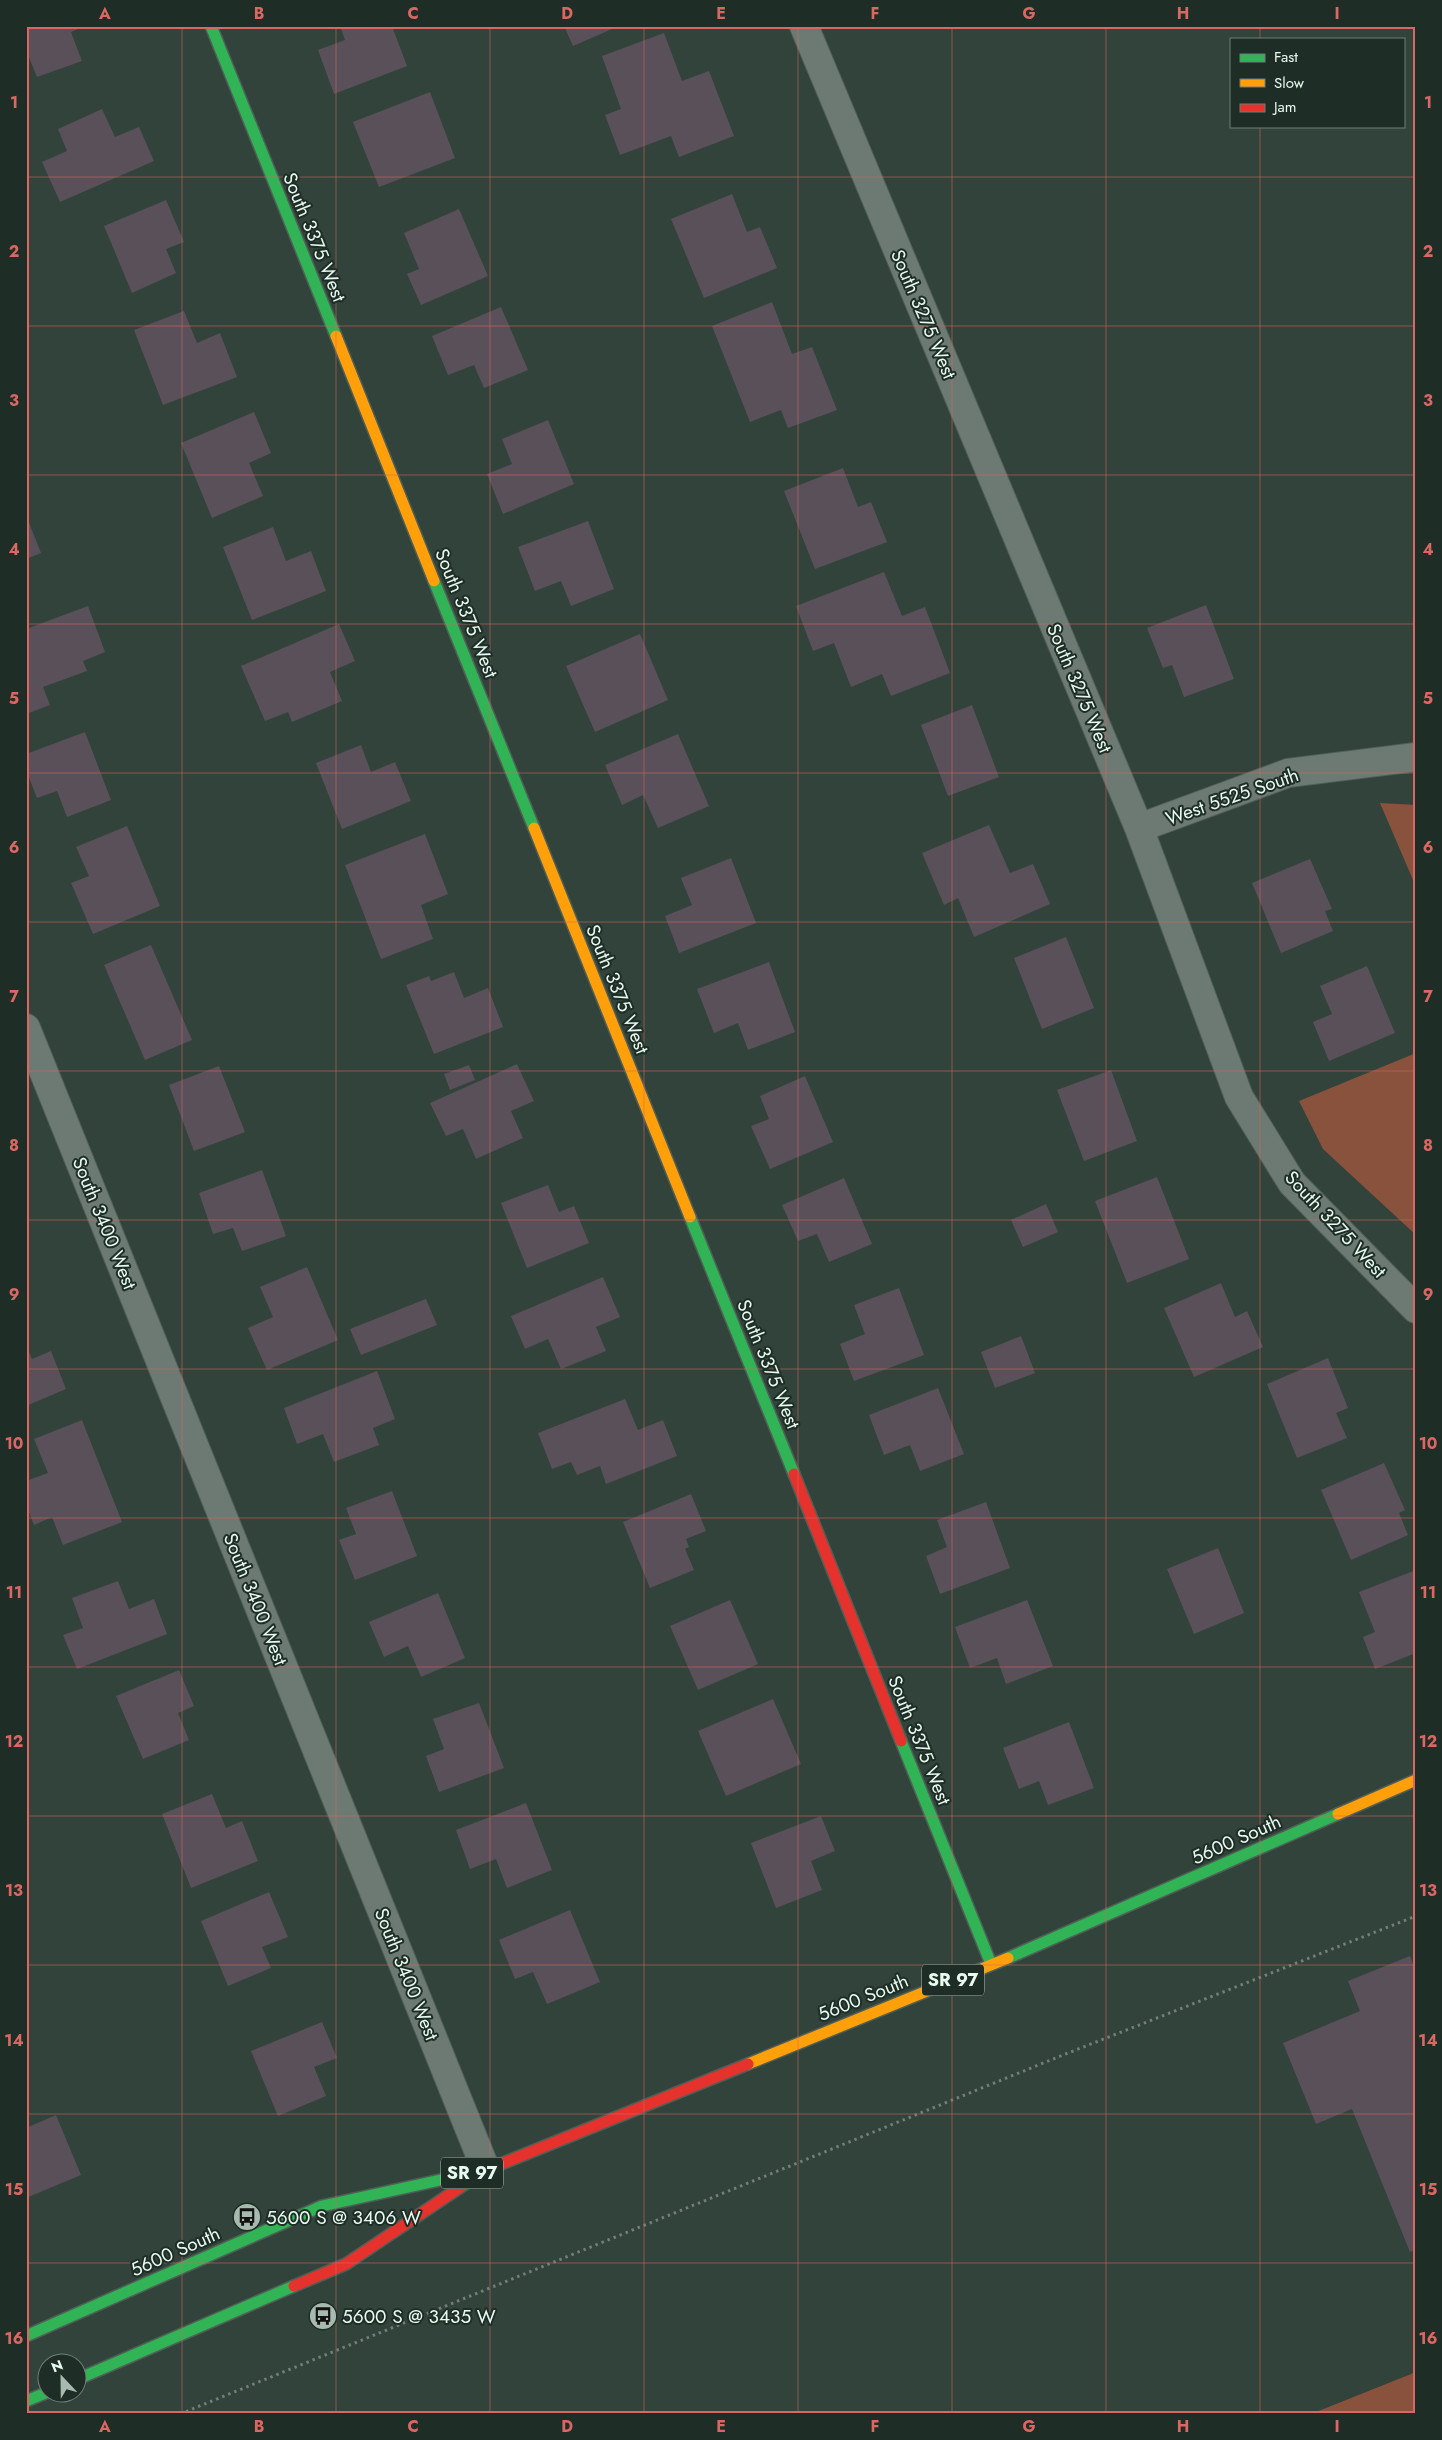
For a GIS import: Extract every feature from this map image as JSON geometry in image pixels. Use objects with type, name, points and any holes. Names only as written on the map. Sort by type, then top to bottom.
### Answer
[{"type":"street","name":"South 3375 West","points":[[212,26],[992,1964]]},
{"type":"street","name":"South 3275 West","points":[[804,26],[1139,828],[1239,1097],[1292,1183],[1416,1309]]},
{"type":"street","name":"West 5525 South","points":[[1139,828],[1288,773],[1416,757]]},
{"type":"street","name":"South 3400 West","points":[[26,1028],[486,2170]]},
{"type":"street","name":"5600 South","points":[[26,2336],[322,2206],[486,2170],[992,1964],[1416,1780]]},
{"type":"street","name":"5600 South","points":[[88,2375],[346,2264],[486,2170]]},
{"type":"street","points":[[26,2401],[38,2396]]},
{"type":"path","points":[[180,2414],[1054,2058],[1416,1916]]},
{"type":"shaded area","points":[[1380,803],[1416,805],[1416,887]]},
{"type":"shaded area","points":[[1416,1053],[1416,1235],[1323,1149],[1299,1101]]},
{"type":"shaded area","points":[[1416,2372],[1416,2414],[1311,2414]]},
{"type":"building","points":[[26,26],[85,26],[71,32],[82,61],[37,77],[26,50]]},
{"type":"building","points":[[340,26],[392,26],[407,66],[334,94],[318,50],[345,40]]},
{"type":"building","points":[[564,26],[619,26],[573,46]]},
{"type":"building","points":[[664,33],[682,81],[709,71],[734,136],[679,157],[671,136],[620,155],[605,115],[621,109],[602,56]]},
{"type":"building","points":[[430,92],[455,158],[379,187],[353,122]]},
{"type":"building","points":[[102,109],[115,137],[139,127],[154,161],[60,202],[42,162],[67,151],[58,129]]},
{"type":"building","points":[[732,194],[747,232],[760,227],[777,268],[704,298],[671,219]]},
{"type":"building","points":[[166,200],[184,242],[166,249],[176,273],[132,293],[104,226]]},
{"type":"building","points":[[459,209],[488,276],[421,305],[407,274],[419,269],[404,233]]},
{"type":"building","points":[[772,302],[792,354],[812,347],[837,410],[788,428],[781,410],[750,422],[712,326]]},
{"type":"building","points":[[501,307],[528,370],[484,388],[474,365],[448,375],[432,336]]},
{"type":"building","points":[[184,311],[197,343],[220,333],[237,377],[163,405],[134,330]]},
{"type":"building","points":[[254,412],[271,453],[249,463],[263,496],[212,518],[181,443]]},
{"type":"building","points":[[548,420],[574,484],[503,514],[487,474],[512,464],[502,439]]},
{"type":"building","points":[[843,468],[858,507],[871,502],[887,542],[815,569],[784,491]]},
{"type":"building","points":[[26,515],[41,553],[26,559]]},
{"type":"building","points":[[588,521],[614,589],[571,606],[561,581],[535,591],[518,547]]},
{"type":"building","points":[[273,527],[286,561],[311,551],[326,591],[252,620],[223,547]]},
{"type":"building","points":[[884,572],[902,616],[925,607],[950,673],[891,696],[882,674],[851,687],[834,643],[813,651],[796,606]]},
{"type":"building","points":[[1206,605],[1234,679],[1184,697],[1172,665],[1163,668],[1147,628]]},
{"type":"building","points":[[88,606],[105,652],[83,661],[87,671],[43,687],[50,705],[26,714],[26,629]]},
{"type":"building","points":[[339,624],[355,661],[330,672],[342,701],[292,722],[288,712],[265,721],[241,666]]},
{"type":"building","points":[[640,634],[668,700],[595,732],[566,666]]},
{"type":"building","points":[[972,705],[999,777],[948,796],[921,725]]},
{"type":"building","points":[[85,732],[111,800],[67,817],[57,791],[37,798],[26,770],[26,754]]},
{"type":"building","points":[[678,734],[709,806],[658,828],[643,795],[622,805],[605,765]]},
{"type":"building","points":[[361,745],[371,772],[395,762],[411,801],[342,829],[316,763]]},
{"type":"building","points":[[989,825],[1010,873],[1033,864],[1050,904],[974,937],[958,898],[944,905],[922,853]]},
{"type":"building","points":[[127,826],[160,906],[93,934],[71,883],[89,876],[76,847]]},
{"type":"building","points":[[425,834],[448,894],[421,905],[433,939],[381,959],[345,865]]},
{"type":"building","points":[[731,858],[756,923],[679,953],[665,916],[692,905],[681,878]]},
{"type":"building","points":[[1310,859],[1332,909],[1325,911],[1333,931],[1281,953],[1252,883]]},
{"type":"building","points":[[1066,937],[1094,1008],[1042,1029],[1014,958]]},
{"type":"building","points":[[151,945],[192,1040],[145,1060],[104,965]]},
{"type":"building","points":[[769,962],[795,1032],[748,1050],[738,1023],[714,1033],[697,989]]},
{"type":"building","points":[[1367,966],[1395,1033],[1329,1061],[1313,1022],[1332,1014],[1320,986]]},
{"type":"building","points":[[454,972],[464,998],[488,988],[503,1027],[434,1054],[406,985],[429,976],[431,981]]},
{"type":"building","points":[[517,1064],[534,1101],[511,1111],[523,1138],[476,1159],[463,1129],[446,1136],[430,1103]]},
{"type":"building","points":[[469,1065],[475,1080],[450,1090],[444,1074]]},
{"type":"building","points":[[219,1066],[245,1132],[194,1151],[169,1085]]},
{"type":"building","points":[[1111,1070],[1137,1141],[1084,1161],[1057,1090]]},
{"type":"building","points":[[805,1076],[833,1142],[770,1169],[751,1126],[769,1119],[760,1096]]},
{"type":"building","points":[[262,1170],[286,1236],[242,1251],[233,1228],[213,1234],[199,1193]]},
{"type":"building","points":[[1157,1177],[1189,1259],[1127,1283],[1095,1201]]},
{"type":"building","points":[[844,1178],[872,1244],[829,1262],[817,1234],[798,1241],[782,1205]]},
{"type":"building","points":[[548,1185],[559,1212],[574,1206],[589,1243],[527,1268],[501,1203]]},
{"type":"building","points":[[1046,1204],[1058,1232],[1023,1247],[1011,1220]]},
{"type":"building","points":[[307,1267],[338,1340],[267,1370],[248,1328],[273,1317],[260,1287]]},
{"type":"building","points":[[603,1277],[620,1317],[596,1327],[606,1351],[561,1369],[548,1339],[525,1349],[511,1316]]},
{"type":"building","points":[[1221,1283],[1235,1317],[1247,1311],[1263,1347],[1194,1377],[1164,1308]]},
{"type":"building","points":[[899,1288],[924,1355],[854,1381],[840,1344],[865,1334],[854,1305]]},
{"type":"building","points":[[426,1299],[437,1325],[361,1355],[350,1329]]},
{"type":"building","points":[[1021,1336],[1035,1373],[995,1388],[981,1352]]},
{"type":"building","points":[[26,1345],[32,1359],[51,1351],[66,1389],[26,1406]]},
{"type":"building","points":[[1328,1358],[1348,1408],[1336,1413],[1347,1438],[1297,1458],[1267,1384]]},
{"type":"building","points":[[377,1371],[395,1419],[373,1428],[379,1445],[334,1462],[323,1434],[297,1444],[284,1408]]},
{"type":"building","points":[[938,1388],[964,1454],[920,1471],[910,1445],[884,1455],[869,1415]]},
{"type":"building","points":[[625,1399],[638,1430],[663,1420],[677,1456],[606,1484],[600,1466],[577,1475],[571,1462],[552,1469],[538,1433]]},
{"type":"building","points":[[82,1420],[122,1522],[63,1545],[52,1517],[34,1525],[26,1505],[26,1481],[48,1473],[34,1439]]},
{"type":"building","points":[[1384,1463],[1405,1510],[1399,1513],[1408,1535],[1351,1560],[1321,1490]]},
{"type":"building","points":[[392,1491],[417,1556],[355,1580],[339,1540],[356,1534],[346,1508]]},
{"type":"building","points":[[691,1494],[706,1531],[686,1539],[689,1547],[685,1549],[694,1570],[650,1588],[623,1522]]},
{"type":"building","points":[[986,1502],[1010,1568],[940,1594],[926,1556],[947,1547],[937,1520]]},
{"type":"building","points":[[1218,1548],[1244,1613],[1194,1634],[1167,1569]]},
{"type":"building","points":[[1416,1570],[1416,1653],[1375,1669],[1363,1637],[1375,1632],[1359,1592]]},
{"type":"building","points":[[118,1581],[129,1609],[154,1599],[167,1634],[77,1669],[63,1635],[83,1628],[72,1598]]},
{"type":"building","points":[[438,1593],[465,1658],[421,1677],[408,1646],[384,1657],[369,1622]]},
{"type":"building","points":[[730,1600],[758,1664],[698,1690],[670,1626]]},
{"type":"building","points":[[1027,1600],[1053,1666],[1006,1684],[997,1658],[970,1668],[955,1627]]},
{"type":"building","points":[[179,1670],[194,1706],[178,1713],[189,1740],[143,1759],[116,1696]]},
{"type":"building","points":[[773,1699],[801,1764],[726,1796],[698,1731]]},
{"type":"building","points":[[479,1703],[504,1768],[439,1792],[426,1756],[444,1749],[433,1719]]},
{"type":"building","points":[[1069,1722],[1094,1788],[1048,1805],[1039,1781],[1019,1789],[1003,1748]]},
{"type":"building","points":[[212,1794],[226,1828],[242,1821],[258,1861],[191,1888],[162,1814]]},
{"type":"building","points":[[526,1803],[552,1870],[507,1888],[496,1859],[470,1869],[456,1830]]},
{"type":"building","points":[[821,1816],[835,1851],[811,1861],[822,1890],[776,1908],[751,1843]]},
{"type":"building","points":[[269,1892],[288,1937],[262,1947],[271,1968],[228,1986],[201,1921]]},
{"type":"building","points":[[570,1910],[600,1982],[547,2004],[533,1972],[515,1979],[499,1940]]},
{"type":"building","points":[[1410,1956],[1416,1971],[1416,2249],[1410,2252],[1352,2109],[1316,2124],[1283,2043],[1360,2011],[1348,1981]]},
{"type":"building","points":[[322,2022],[337,2058],[314,2067],[326,2096],[278,2116],[251,2051]]},
{"type":"building","points":[[56,2115],[81,2175],[26,2198],[26,2128]]},
{"type":"traffic: fast","points":[[211,26],[336,336]]},
{"type":"traffic: fast","points":[[434,581],[534,828]]},
{"type":"traffic: fast","points":[[690,1217],[794,1474]]},
{"type":"traffic: fast","points":[[901,1741],[991,1964]]},
{"type":"traffic: fast","points":[[1008,1958],[1338,1814]]},
{"type":"traffic: fast","points":[[26,2336],[322,2206],[486,2170],[465,2184]]},
{"type":"traffic: fast","points":[[88,2375],[294,2286]]},
{"type":"traffic: fast","points":[[26,2401],[38,2396]]},
{"type":"traffic: slow","points":[[336,336],[434,581]]},
{"type":"traffic: slow","points":[[534,828],[690,1217]]},
{"type":"traffic: slow","points":[[1338,1814],[1416,1780]]},
{"type":"traffic: slow","points":[[748,2064],[1008,1958]]},
{"type":"traffic: jam","points":[[794,1474],[901,1741]]},
{"type":"traffic: jam","points":[[486,2170],[748,2064]]},
{"type":"traffic: jam","points":[[294,2286],[346,2264],[465,2184]]},
{"type":"place","name":"5600 S @ 3406 W","points":[[247,2217]]},
{"type":"place","name":"5600 S @ 3435 W","points":[[323,2316]]}]
